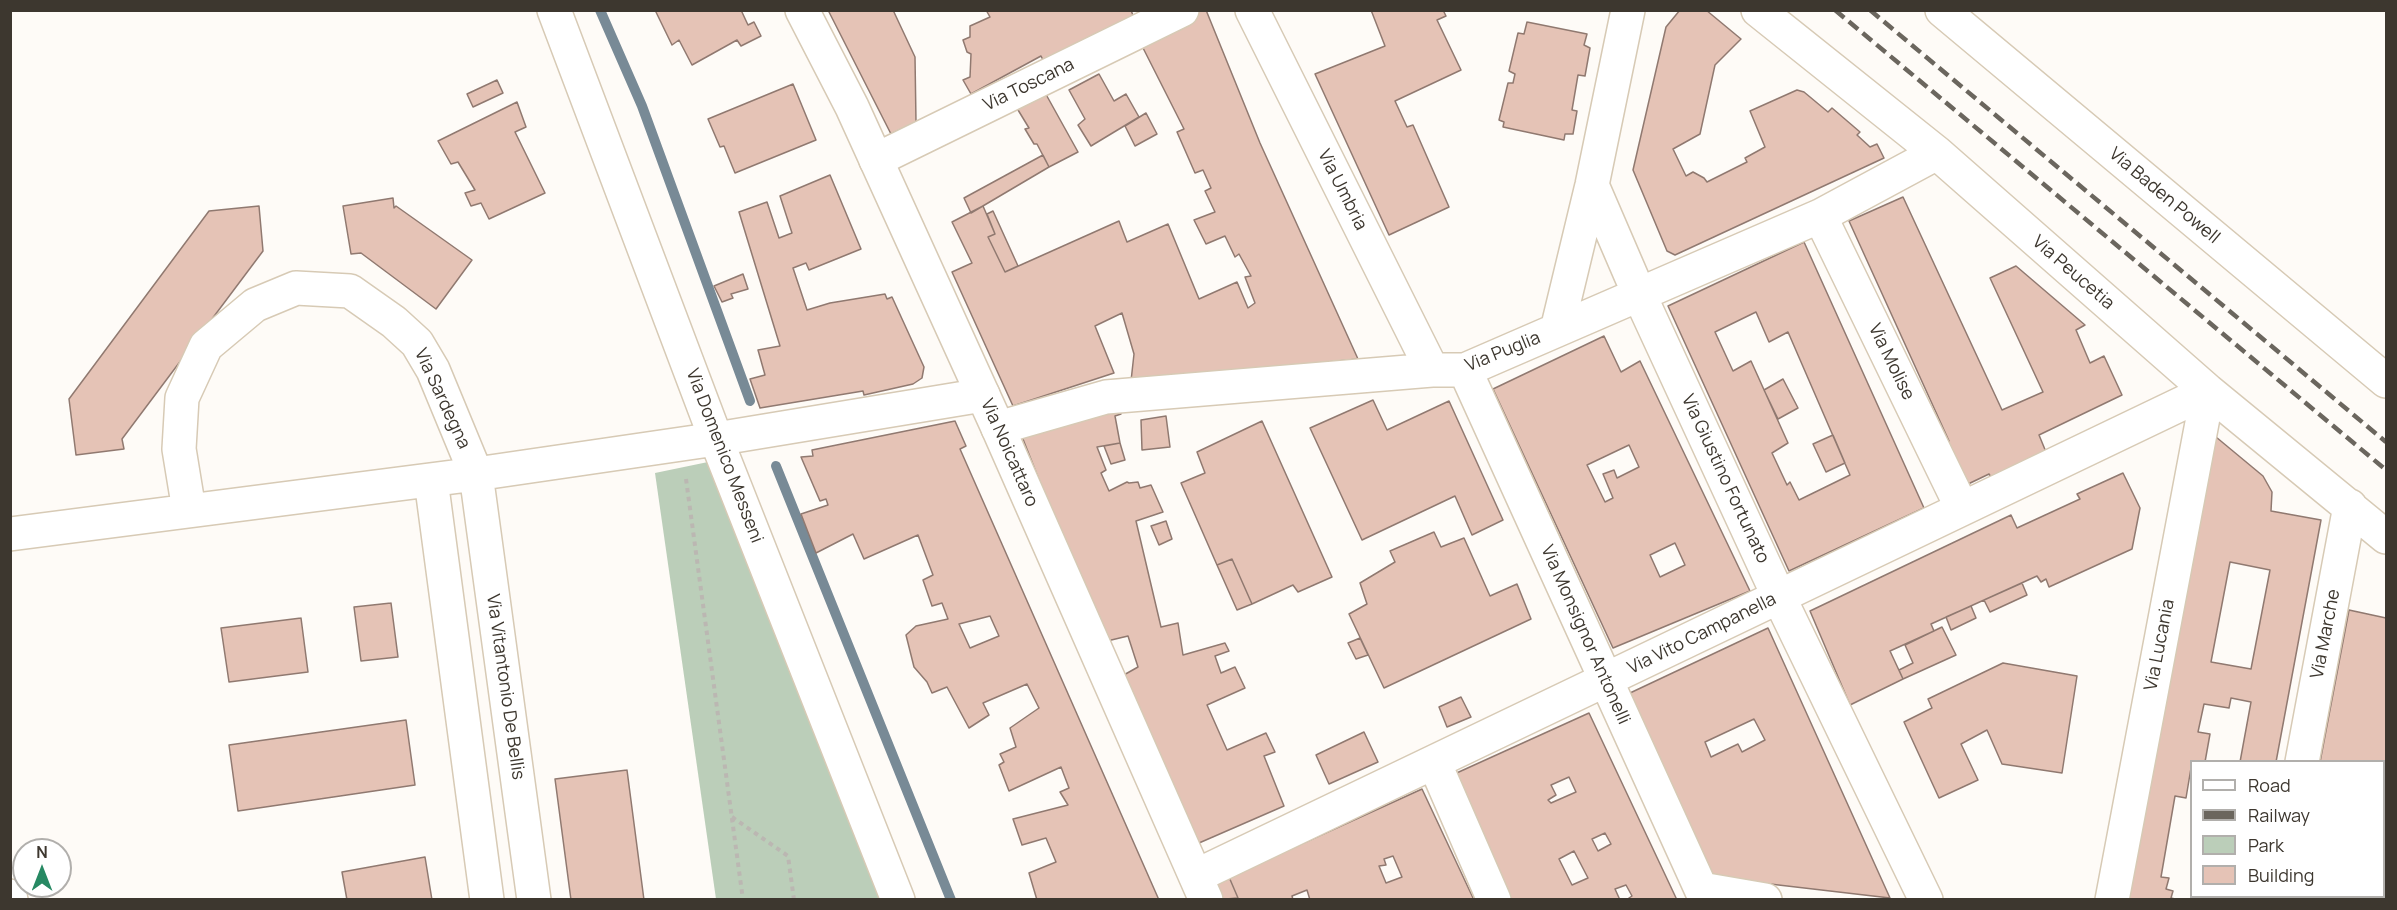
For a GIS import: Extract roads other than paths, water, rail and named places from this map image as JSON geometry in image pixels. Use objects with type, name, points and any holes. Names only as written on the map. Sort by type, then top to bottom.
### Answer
[{"type":"street","name":"Via Domenico Messeni","points":[[554,10],[722,453],[898,900]]},
{"type":"street","name":"Via Noicattaro","points":[[802,10],[852,107],[998,428],[1201,888]]},
{"type":"street","name":"Via Toscana","points":[[876,160],[1182,10]]},
{"type":"street","name":"Via Umbria","points":[[1252,10],[1432,370]]},
{"type":"street","points":[[1557,330],[1592,185],[1628,10]]},
{"type":"street","name":"Via Peucetia","points":[[1758,10],[1937,153],[2208,391],[2386,537]]},
{"type":"street","name":"Via Baden Powell","points":[[1942,10],[2386,381]]},
{"type":"street","name":"Via Puglia","points":[[998,428],[1106,397],[1432,370],[1465,370],[1820,216],[1937,153]]},
{"type":"street","name":"Via Giustino Fortunato","points":[[1592,185],[1639,294],[1779,597],[1926,900]]},
{"type":"street","name":"Via Molise","points":[[1820,216],[1962,508]]},
{"type":"street","name":"Via Sardegna","points":[[189,510],[179,449],[182,398],[191,377],[206,346],[255,305],[296,288],[350,291],[394,322],[417,343],[433,370],[476,474]]},
{"type":"street","name":"Via Monsignor Antonelli","points":[[1465,370],[1703,894]]},
{"type":"street","name":"Via Vito Campanella","points":[[1201,888],[1434,762],[2208,391]]},
{"type":"street","name":"Via Lucania","points":[[2112,900],[2208,391]]},
{"type":"street","name":"Via Sardegna","points":[[10,534],[476,474],[722,453],[983,395]]},
{"type":"street","name":"Via Vitantonio De Bellis","points":[[476,474],[534,900]]},
{"type":"street","points":[[431,480],[487,900]]},
{"type":"street","name":"Via Marche","points":[[2302,760],[2350,506]]},
{"type":"street","points":[[1434,762],[1494,900]]},
{"type":"street","points":[[1703,894],[1765,900]]},
{"type":"waterway","points":[[600,10],[642,106],[750,401]]},
{"type":"waterway","points":[[776,466],[951,900]]},
{"type":"railway","points":[[1835,10],[2386,470]]},
{"type":"railway","points":[[1870,10],[2386,442]]}]
